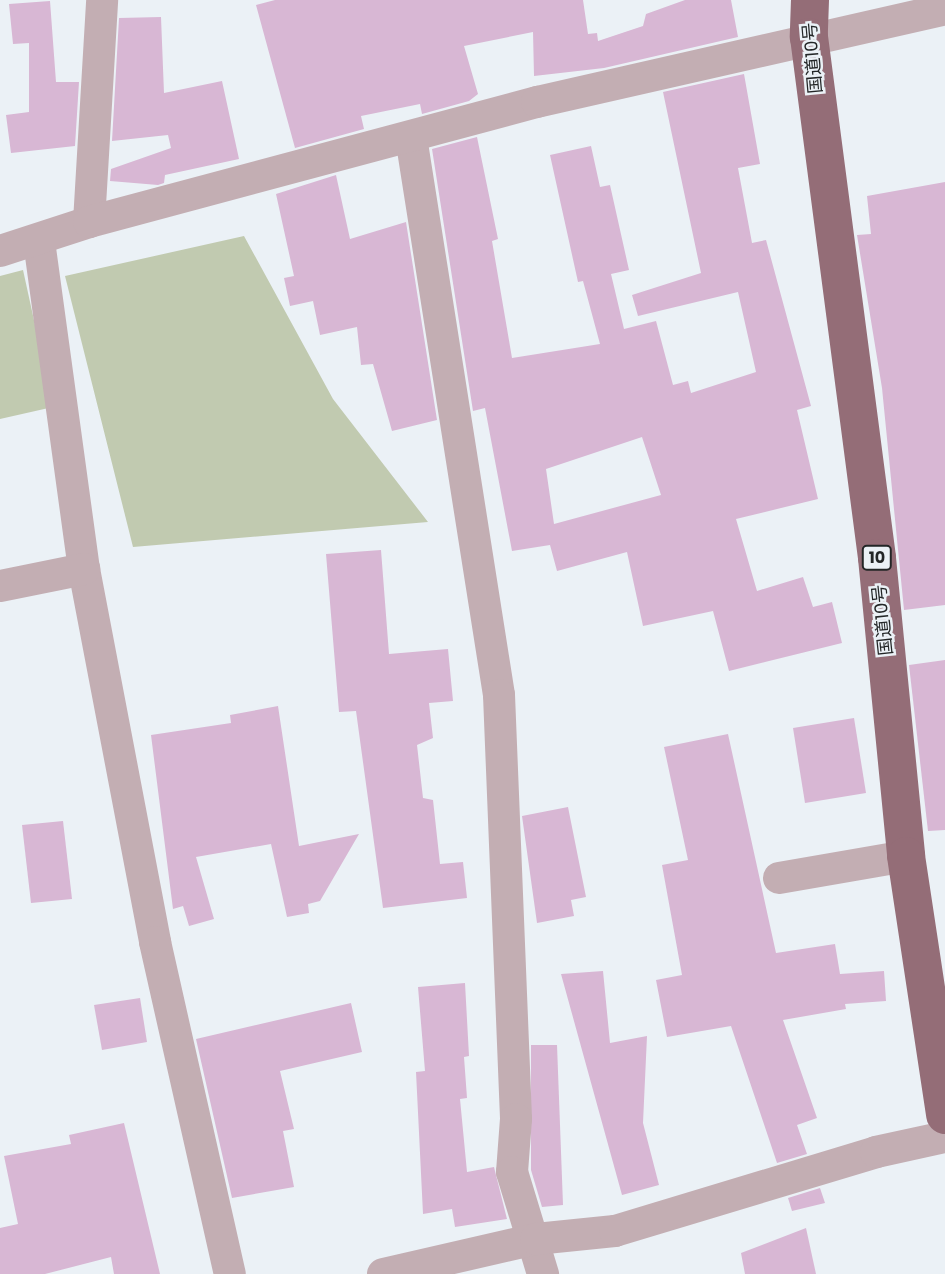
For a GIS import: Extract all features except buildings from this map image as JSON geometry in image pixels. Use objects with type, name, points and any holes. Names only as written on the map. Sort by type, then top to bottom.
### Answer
[{"type":"highway","name":"国道10号","points":[[810,0],[809,37],[877,558],[906,856],[945,1118]]},
{"type":"street","points":[[89,222],[102,0]]},
{"type":"street","points":[[0,251],[39,241],[89,222],[411,137],[809,37],[945,9]]},
{"type":"street","points":[[411,137],[499,695],[515,1092],[512,1172],[536,1239],[542,1274]]},
{"type":"street","points":[[39,241],[84,569],[155,942],[230,1274]]},
{"type":"street","points":[[0,586],[84,569]]},
{"type":"street","points":[[779,878],[906,856]]},
{"type":"street","points":[[383,1274],[536,1239],[615,1230],[876,1152],[945,1118]]},
{"type":"green space","points":[[244,236],[333,399],[428,522],[133,547],[65,276]]},
{"type":"green space","points":[[23,270],[53,407],[0,419],[0,276]]}]
